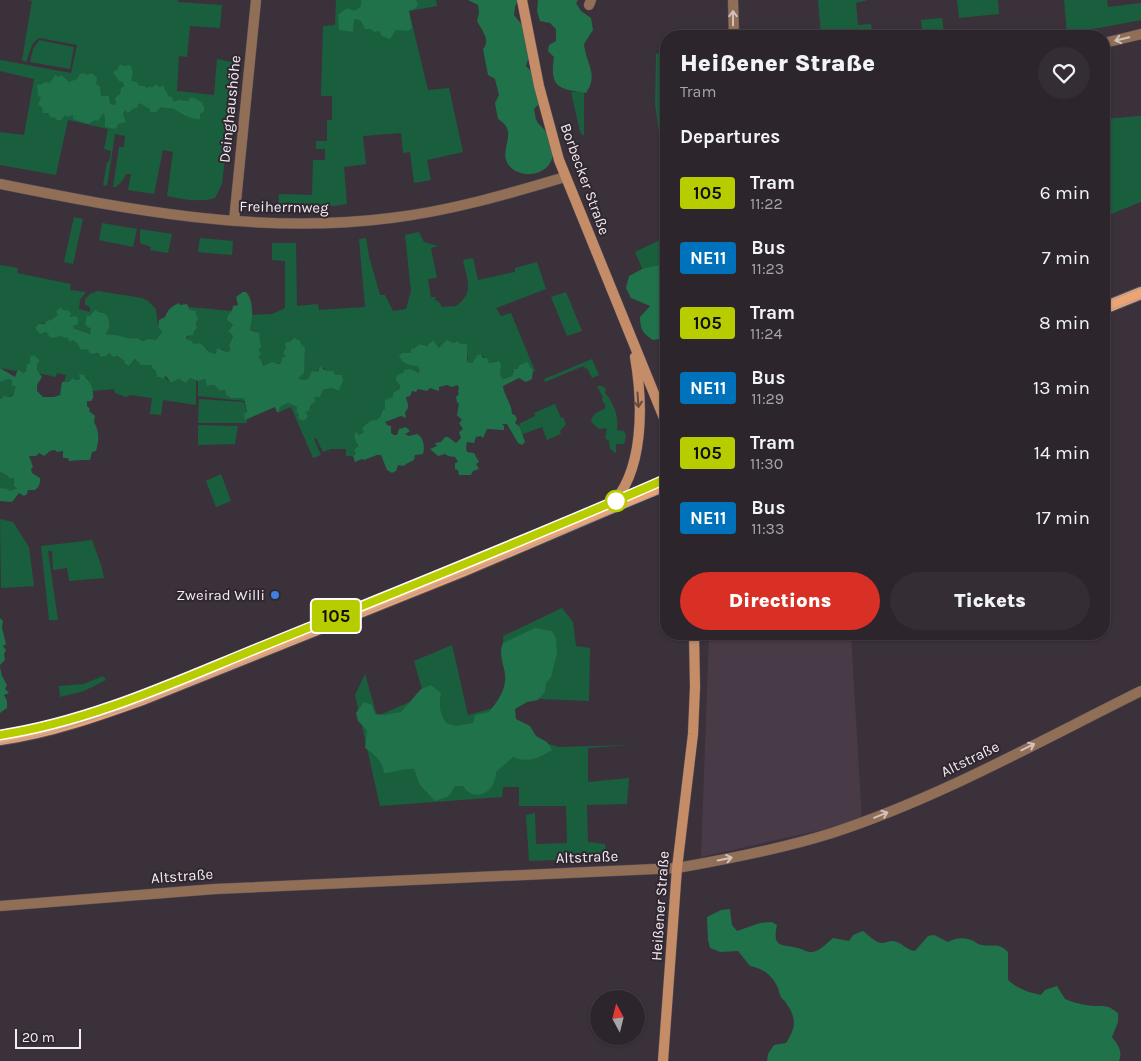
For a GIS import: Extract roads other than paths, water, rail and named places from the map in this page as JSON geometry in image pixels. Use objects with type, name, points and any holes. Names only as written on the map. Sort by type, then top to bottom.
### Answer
[{"type":"main road","points":[[1110,306],[1141,293]]},
{"type":"main road","points":[[0,739],[66,724],[145,698],[462,571],[660,487]]},
{"type":"street","name":"Deinghaushöhe","points":[[234,221],[256,0]]},
{"type":"street","name":"Borbecker Straße","points":[[522,0],[546,114],[565,177],[660,409]]},
{"type":"street","points":[[733,0],[734,30]]},
{"type":"street","points":[[1110,42],[1141,34]]},
{"type":"street","name":"Freiherrnweg","points":[[0,184],[160,214],[294,224],[391,218],[455,207],[565,177]]},
{"type":"street","name":"Borbecker Straße","points":[[605,511],[614,502],[626,484],[638,446],[639,409],[636,369],[629,334]]},
{"type":"street","name":"Heißener Straße","points":[[663,1061],[677,868],[692,734],[695,687],[694,640]]},
{"type":"street","name":"Altstraße","points":[[0,906],[215,889],[677,868],[782,847],[831,833],[877,816],[928,796],[1141,691]]},
{"type":"tram line","points":[[1110,301],[1141,288]]},
{"type":"tram line","points":[[1110,310],[1141,298]]},
{"type":"tram line","points":[[0,735],[35,729],[69,720],[136,697],[468,563],[660,482]]},
{"type":"tram line","name":"105","points":[[0,735],[66,720],[149,692],[409,587],[660,482]]},
{"type":"tram line","points":[[0,744],[43,735],[136,706],[660,493]]},
{"type":"place","name":"Zweirad Willi","points":[[275,595]]}]
